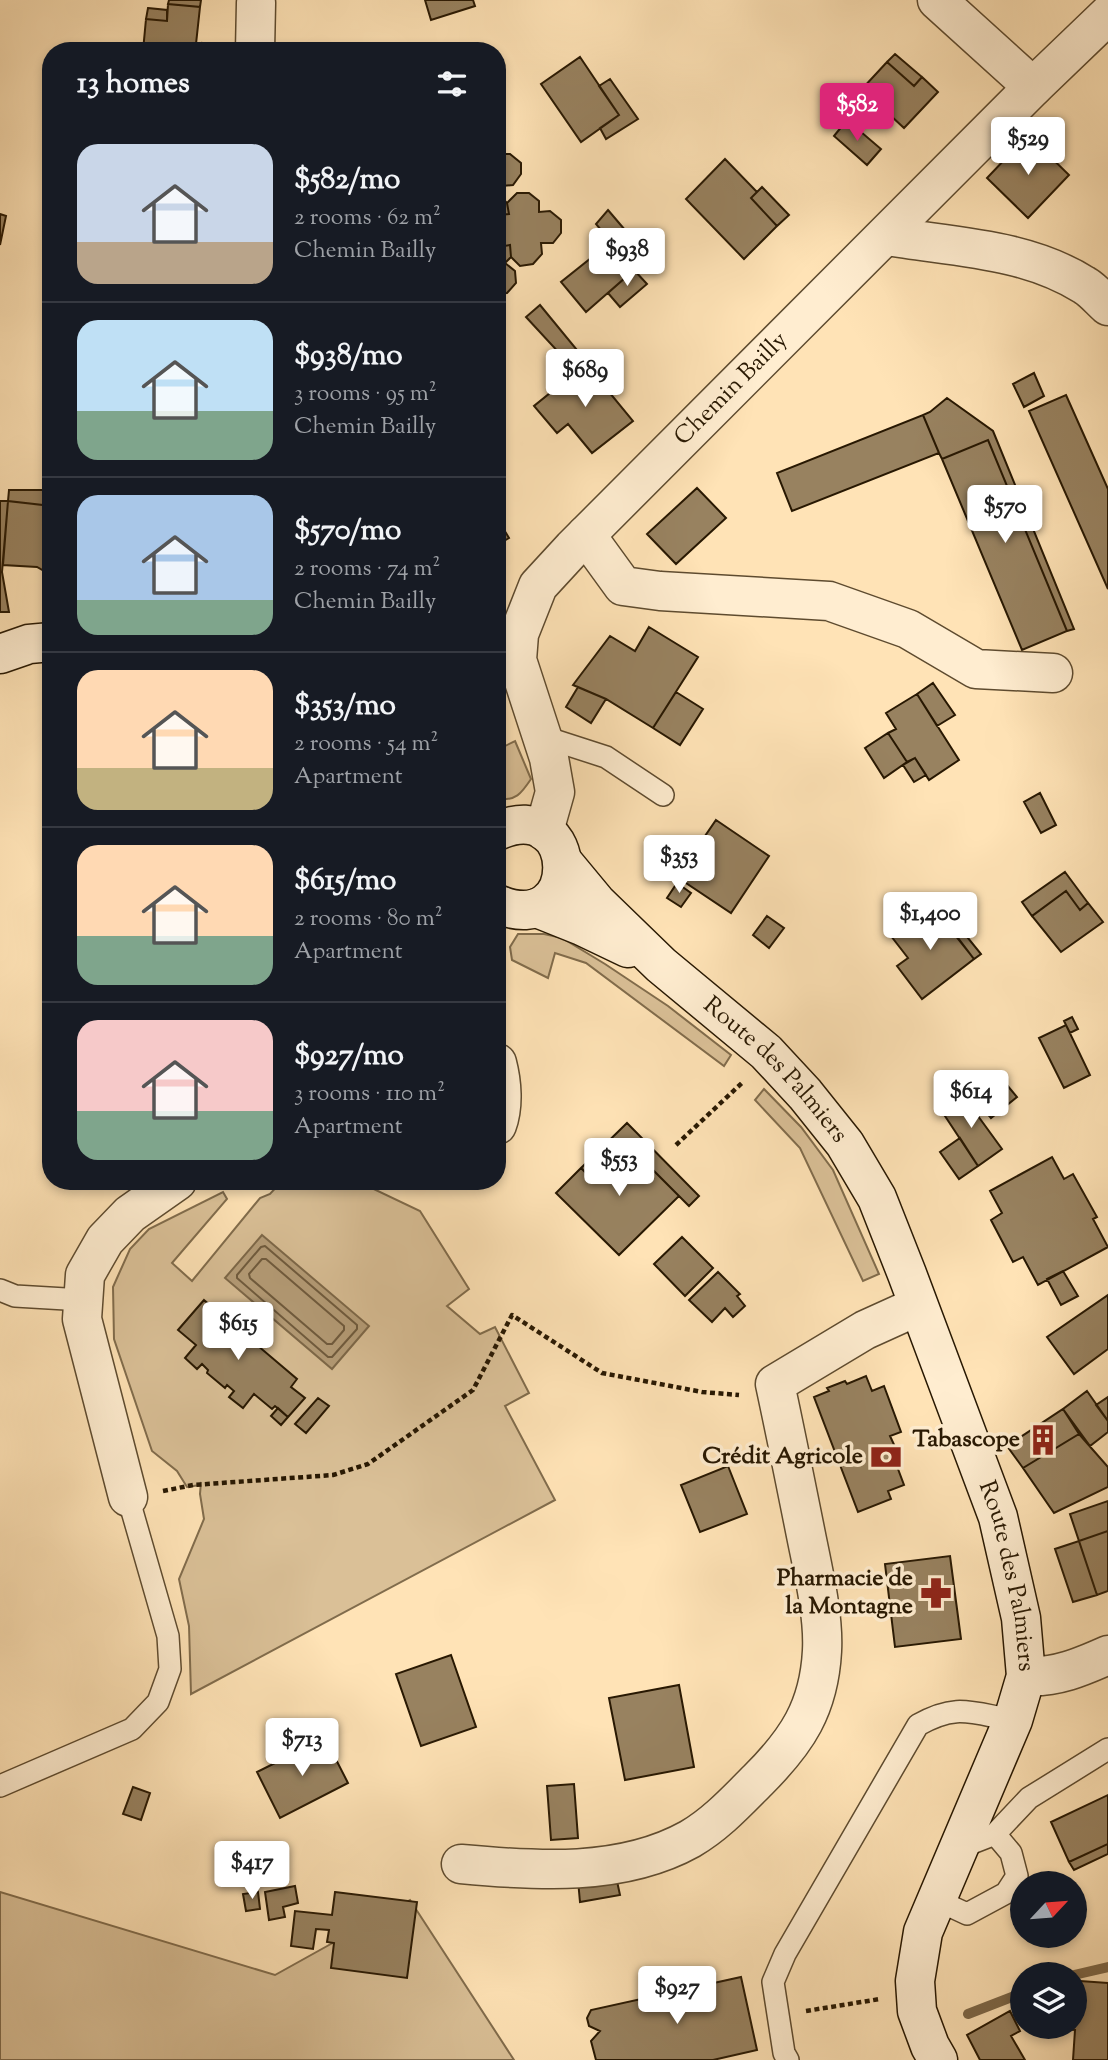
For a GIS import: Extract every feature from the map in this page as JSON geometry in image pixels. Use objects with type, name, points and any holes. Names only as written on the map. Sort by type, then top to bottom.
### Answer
[{"type":"street","points":[[937,0],[1033,87]]},
{"type":"street","points":[[255,42],[256,4]]},
{"type":"street","name":"Chemin Bailly","points":[[537,908],[558,890],[563,876],[522,834],[555,792],[549,758],[517,660],[519,634],[538,586],[1033,87],[1108,15]]},
{"type":"street","points":[[887,236],[1016,255],[1049,267],[1085,285],[1108,306]]},
{"type":"street","points":[[586,535],[624,586],[660,591],[829,601],[908,629],[976,669],[1053,673]]},
{"type":"street","points":[[0,654],[29,644],[42,643]]},
{"type":"street","name":"Route des Palmiers","points":[[522,834],[661,965],[771,1056],[805,1094],[851,1154],[877,1198],[908,1274],[1001,1529],[1021,1618],[1026,1676],[1013,1720],[923,1932],[915,1981],[916,2011],[938,2060]]},
{"type":"street","name":"Route des Palmiers","points":[[506,908],[524,911],[537,908],[582,926],[661,965]]},
{"type":"street","points":[[128,1497],[82,1319],[85,1275],[105,1240],[130,1214],[164,1190]]},
{"type":"street","points":[[461,1864],[516,1869],[572,1868],[652,1856],[690,1839],[720,1818],[783,1756],[801,1731],[811,1707],[820,1678],[822,1647],[814,1574],[775,1384],[865,1330],[918,1306]]},
{"type":"street","points":[[1026,1676],[1043,1677],[1075,1670],[1108,1655]]},
{"type":"lane","points":[[541,736],[606,757],[663,796]]},
{"type":"lane","points":[[0,1290],[15,1296],[83,1300]]},
{"type":"lane","points":[[0,1786],[132,1729],[158,1702],[170,1669],[168,1636],[128,1497]]},
{"type":"lane","points":[[788,2060],[784,2053],[774,1982],[785,1954],[918,1725],[935,1715],[962,1710],[1013,1720]]},
{"type":"lane","points":[[959,1848],[995,1834],[1029,1798],[1108,1749]]},
{"type":"lane","points":[[937,1900],[967,1914],[1006,1893],[1017,1876],[1011,1853],[995,1834]]},
{"type":"path","points":[[676,1145],[771,1056]]},
{"type":"path","points":[[128,1497],[193,1485],[333,1475],[368,1465],[474,1390],[512,1315],[601,1373],[702,1392],[752,1396],[775,1384]]},
{"type":"path","points":[[779,2015],[915,1994]]},
{"type":"shaded area","points":[[515,741],[531,779],[524,789],[509,799],[506,799],[506,746]]},
{"type":"shaded area","points":[[518,934],[544,934],[562,938],[668,1006],[731,1055],[724,1066],[586,963],[555,953],[548,978],[512,960],[510,947]]},
{"type":"shaded area","points":[[764,1089],[801,1127],[833,1170],[879,1274],[863,1281],[800,1148],[755,1100]]},
{"type":"shaded area","points":[[274,1190],[376,1190],[420,1211],[469,1289],[447,1306],[480,1334],[495,1327],[529,1393],[505,1406],[555,1500],[191,1694],[189,1626],[179,1579],[204,1519],[201,1482],[200,1485],[187,1487],[177,1471],[152,1451],[114,1339],[113,1287],[130,1249],[149,1229],[223,1192],[227,1199],[172,1263],[192,1281],[260,1198]]},
{"type":"shaded area","points":[[0,1892],[275,1975],[410,1900],[514,2060],[0,2060]]},
{"type":"water","points":[[262,1235],[369,1326],[332,1369],[225,1278]]},
{"type":"building","points":[[169,0],[201,0],[200,7],[168,4]]},
{"type":"building","points":[[425,0],[473,0],[475,6],[431,20]]},
{"type":"building","points":[[168,4],[200,7],[196,42],[144,42],[146,19],[167,21]]},
{"type":"building","points":[[148,8],[167,10],[167,21],[146,19]]},
{"type":"building","points":[[895,54],[922,77],[914,86],[887,62]]},
{"type":"building","points":[[580,57],[619,115],[581,142],[541,84]]},
{"type":"building","points":[[887,62],[914,86],[922,77],[938,92],[904,128],[862,89]]},
{"type":"building","points":[[610,79],[638,119],[606,139],[600,128],[619,115],[599,86]]},
{"type":"building","points":[[847,120],[881,149],[867,165],[834,136]]},
{"type":"building","points":[[1028,135],[1069,175],[1028,218],[987,178]]},
{"type":"building","points":[[506,154],[521,163],[521,174],[513,185],[506,186]]},
{"type":"building","points":[[725,159],[757,192],[751,198],[777,226],[744,259],[686,199]]},
{"type":"building","points":[[762,187],[789,215],[777,226],[751,198]]},
{"type":"building","points":[[517,193],[529,193],[539,201],[539,212],[550,211],[561,220],[561,233],[553,243],[541,243],[542,254],[533,264],[520,266],[511,257],[510,245],[506,246],[506,214],[509,214],[507,203]]},
{"type":"building","points":[[608,210],[625,230],[611,242],[596,224]]},
{"type":"building","points":[[0,214],[6,216],[0,245]]},
{"type":"building","points":[[611,242],[634,270],[586,312],[561,282]]},
{"type":"building","points":[[510,245],[511,257],[506,262],[506,246]]},
{"type":"building","points":[[506,264],[515,271],[516,283],[507,293]]},
{"type":"building","points":[[634,270],[647,284],[620,307],[608,293]]},
{"type":"building","points":[[540,305],[577,350],[569,355],[566,351],[561,355],[526,317]]},
{"type":"building","points":[[586,364],[633,421],[592,453],[568,424],[557,433],[534,406]]},
{"type":"building","points":[[1034,373],[1044,396],[1024,407],[1013,384]]},
{"type":"building","points":[[1066,395],[1108,489],[1108,589],[1029,411]]},
{"type":"building","points":[[947,398],[993,431],[1074,629],[1067,631],[988,440],[942,459],[923,415]]},
{"type":"building","points":[[923,415],[939,453],[792,511],[777,473]]},
{"type":"building","points":[[988,440],[1067,631],[1022,650],[942,459]]},
{"type":"building","points":[[697,488],[726,518],[676,564],[647,534]]},
{"type":"building","points":[[9,490],[42,490],[42,505],[8,501]]},
{"type":"building","points":[[0,501],[8,501],[2,572],[0,572]]},
{"type":"building","points":[[8,501],[42,505],[42,570],[37,567],[3,565]]},
{"type":"building","points":[[2,572],[9,612],[0,612]]},
{"type":"building","points":[[649,627],[698,657],[653,728],[606,699],[573,685],[610,636],[635,651]]},
{"type":"building","points":[[933,683],[955,715],[937,726],[917,694]]},
{"type":"building","points":[[578,687],[606,699],[591,723],[566,707]]},
{"type":"building","points":[[676,692],[703,709],[680,745],[653,728]]},
{"type":"building","points":[[917,694],[959,760],[929,780],[915,758],[907,762],[888,733],[896,729],[886,713]]},
{"type":"building","points":[[888,733],[907,762],[884,778],[865,748]]},
{"type":"building","points":[[915,758],[926,775],[914,782],[903,765]]},
{"type":"building","points":[[1040,793],[1056,825],[1041,833],[1024,802]]},
{"type":"building","points":[[716,820],[769,856],[731,913],[677,877]]},
{"type":"building","points":[[1065,872],[1088,903],[1080,910],[1066,891],[1032,916],[1022,902]]},
{"type":"building","points":[[677,883],[691,893],[681,907],[667,898]]},
{"type":"building","points":[[1066,891],[1080,910],[1088,903],[1103,922],[1061,952],[1032,916]]},
{"type":"building","points":[[931,905],[974,959],[922,999],[897,966],[908,958],[891,936]]},
{"type":"building","points":[[767,916],[784,928],[769,948],[753,935]]},
{"type":"building","points":[[955,922],[981,954],[974,959],[949,926]]},
{"type":"building","points":[[1072,1017],[1078,1029],[1070,1033],[1064,1021]]},
{"type":"building","points":[[1066,1025],[1090,1075],[1064,1088],[1039,1038]]},
{"type":"building","points":[[1002,1079],[1017,1097],[991,1118],[976,1100]]},
{"type":"building","points":[[962,1094],[1002,1149],[978,1166],[941,1110]]},
{"type":"building","points":[[627,1123],[699,1196],[689,1206],[626,1143],[591,1178],[581,1168]]},
{"type":"building","points":[[960,1138],[978,1166],[959,1179],[940,1152]]},
{"type":"building","points":[[626,1143],[679,1196],[619,1255],[556,1193],[581,1168],[591,1178]]},
{"type":"building","points":[[1052,1157],[1064,1179],[1073,1174],[1097,1217],[1093,1219],[1108,1247],[1038,1285],[1023,1257],[1013,1262],[991,1220],[1002,1213],[990,1191]]},
{"type":"building","points":[[682,1237],[713,1268],[685,1296],[654,1264]]},
{"type":"building","points":[[1063,1271],[1078,1296],[1061,1305],[1047,1279]]},
{"type":"building","points":[[718,1272],[740,1294],[737,1296],[745,1306],[733,1317],[725,1308],[712,1322],[689,1300]]},
{"type":"building","points":[[1108,1295],[1108,1349],[1074,1374],[1047,1337]]},
{"type":"building","points":[[204,1300],[297,1379],[291,1387],[305,1398],[288,1417],[275,1406],[272,1409],[254,1394],[243,1408],[229,1397],[234,1391],[227,1385],[225,1388],[207,1373],[208,1370],[202,1364],[197,1369],[185,1358],[196,1345],[178,1330]]},
{"type":"building","points":[[866,1376],[872,1391],[884,1386],[901,1432],[890,1436],[897,1451],[892,1453],[904,1485],[888,1491],[891,1499],[858,1512],[814,1397],[829,1391],[827,1388]]},
{"type":"building","points":[[1087,1391],[1108,1421],[1108,1432],[1090,1446],[1063,1409]]},
{"type":"building","points":[[1108,1397],[1108,1421],[1096,1405]]},
{"type":"building","points":[[318,1398],[329,1406],[306,1433],[295,1424]]},
{"type":"building","points":[[278,1408],[288,1417],[281,1425],[271,1416]]},
{"type":"building","name":"Tabascope","points":[[1063,1409],[1079,1434],[1023,1468],[1007,1446]]},
{"type":"building","points":[[1079,1434],[1108,1467],[1108,1487],[1054,1513],[1023,1468]]},
{"type":"building","points":[[728,1466],[747,1514],[700,1532],[681,1485]]},
{"type":"building","points":[[1108,1501],[1108,1531],[1079,1541],[1070,1514]]},
{"type":"building","points":[[1108,1531],[1108,1591],[1097,1595],[1079,1541]]},
{"type":"building","points":[[1079,1541],[1097,1595],[1073,1602],[1055,1549]]},
{"type":"building","points":[[950,1556],[961,1639],[895,1647],[885,1564]]},
{"type":"building","points":[[451,1655],[476,1727],[421,1746],[396,1674]]},
{"type":"building","points":[[679,1685],[694,1767],[625,1780],[609,1698]]},
{"type":"building","points":[[325,1738],[348,1783],[280,1818],[257,1772]]},
{"type":"building","points":[[574,1784],[578,1838],[551,1840],[547,1786]]},
{"type":"building","points":[[133,1787],[150,1793],[141,1820],[123,1814]]},
{"type":"building","points":[[1108,1795],[1108,1844],[1069,1862],[1051,1822]]},
{"type":"building","points":[[1108,1844],[1108,1854],[1074,1870],[1069,1862]]},
{"type":"building","points":[[615,1872],[620,1895],[580,1902],[578,1880]]},
{"type":"building","points":[[295,1886],[298,1903],[283,1907],[285,1917],[269,1920],[265,1892]]},
{"type":"building","points":[[258,1892],[260,1909],[246,1911],[243,1894]]},
{"type":"building","points":[[335,1892],[417,1902],[407,1978],[331,1968],[334,1943],[327,1942],[329,1930],[316,1929],[313,1949],[291,1946],[295,1911],[332,1915]]},
{"type":"building","points":[[741,1977],[757,2050],[713,2060],[596,2060],[591,2041],[600,2031],[589,2026],[587,2018],[591,2010]]},
{"type":"building","points":[[1087,1982],[1108,1983],[1108,2060],[1073,2060],[1074,2039],[1087,2039]]},
{"type":"building","points":[[1010,2011],[1010,2039],[1013,2039],[1025,2060],[980,2060],[967,2035]]},
{"type":"waterway","points":[[1087,1972],[1108,1967]]},
{"type":"waterway","points":[[968,2014],[1010,1998]]},
{"type":"place","name":"Tabascope","points":[[1043,1440]]},
{"type":"place","name":"Crédit Agricole","points":[[886,1457]]},
{"type":"place","name":"Pharmacie de la Montagne","points":[[936,1593]]}]
